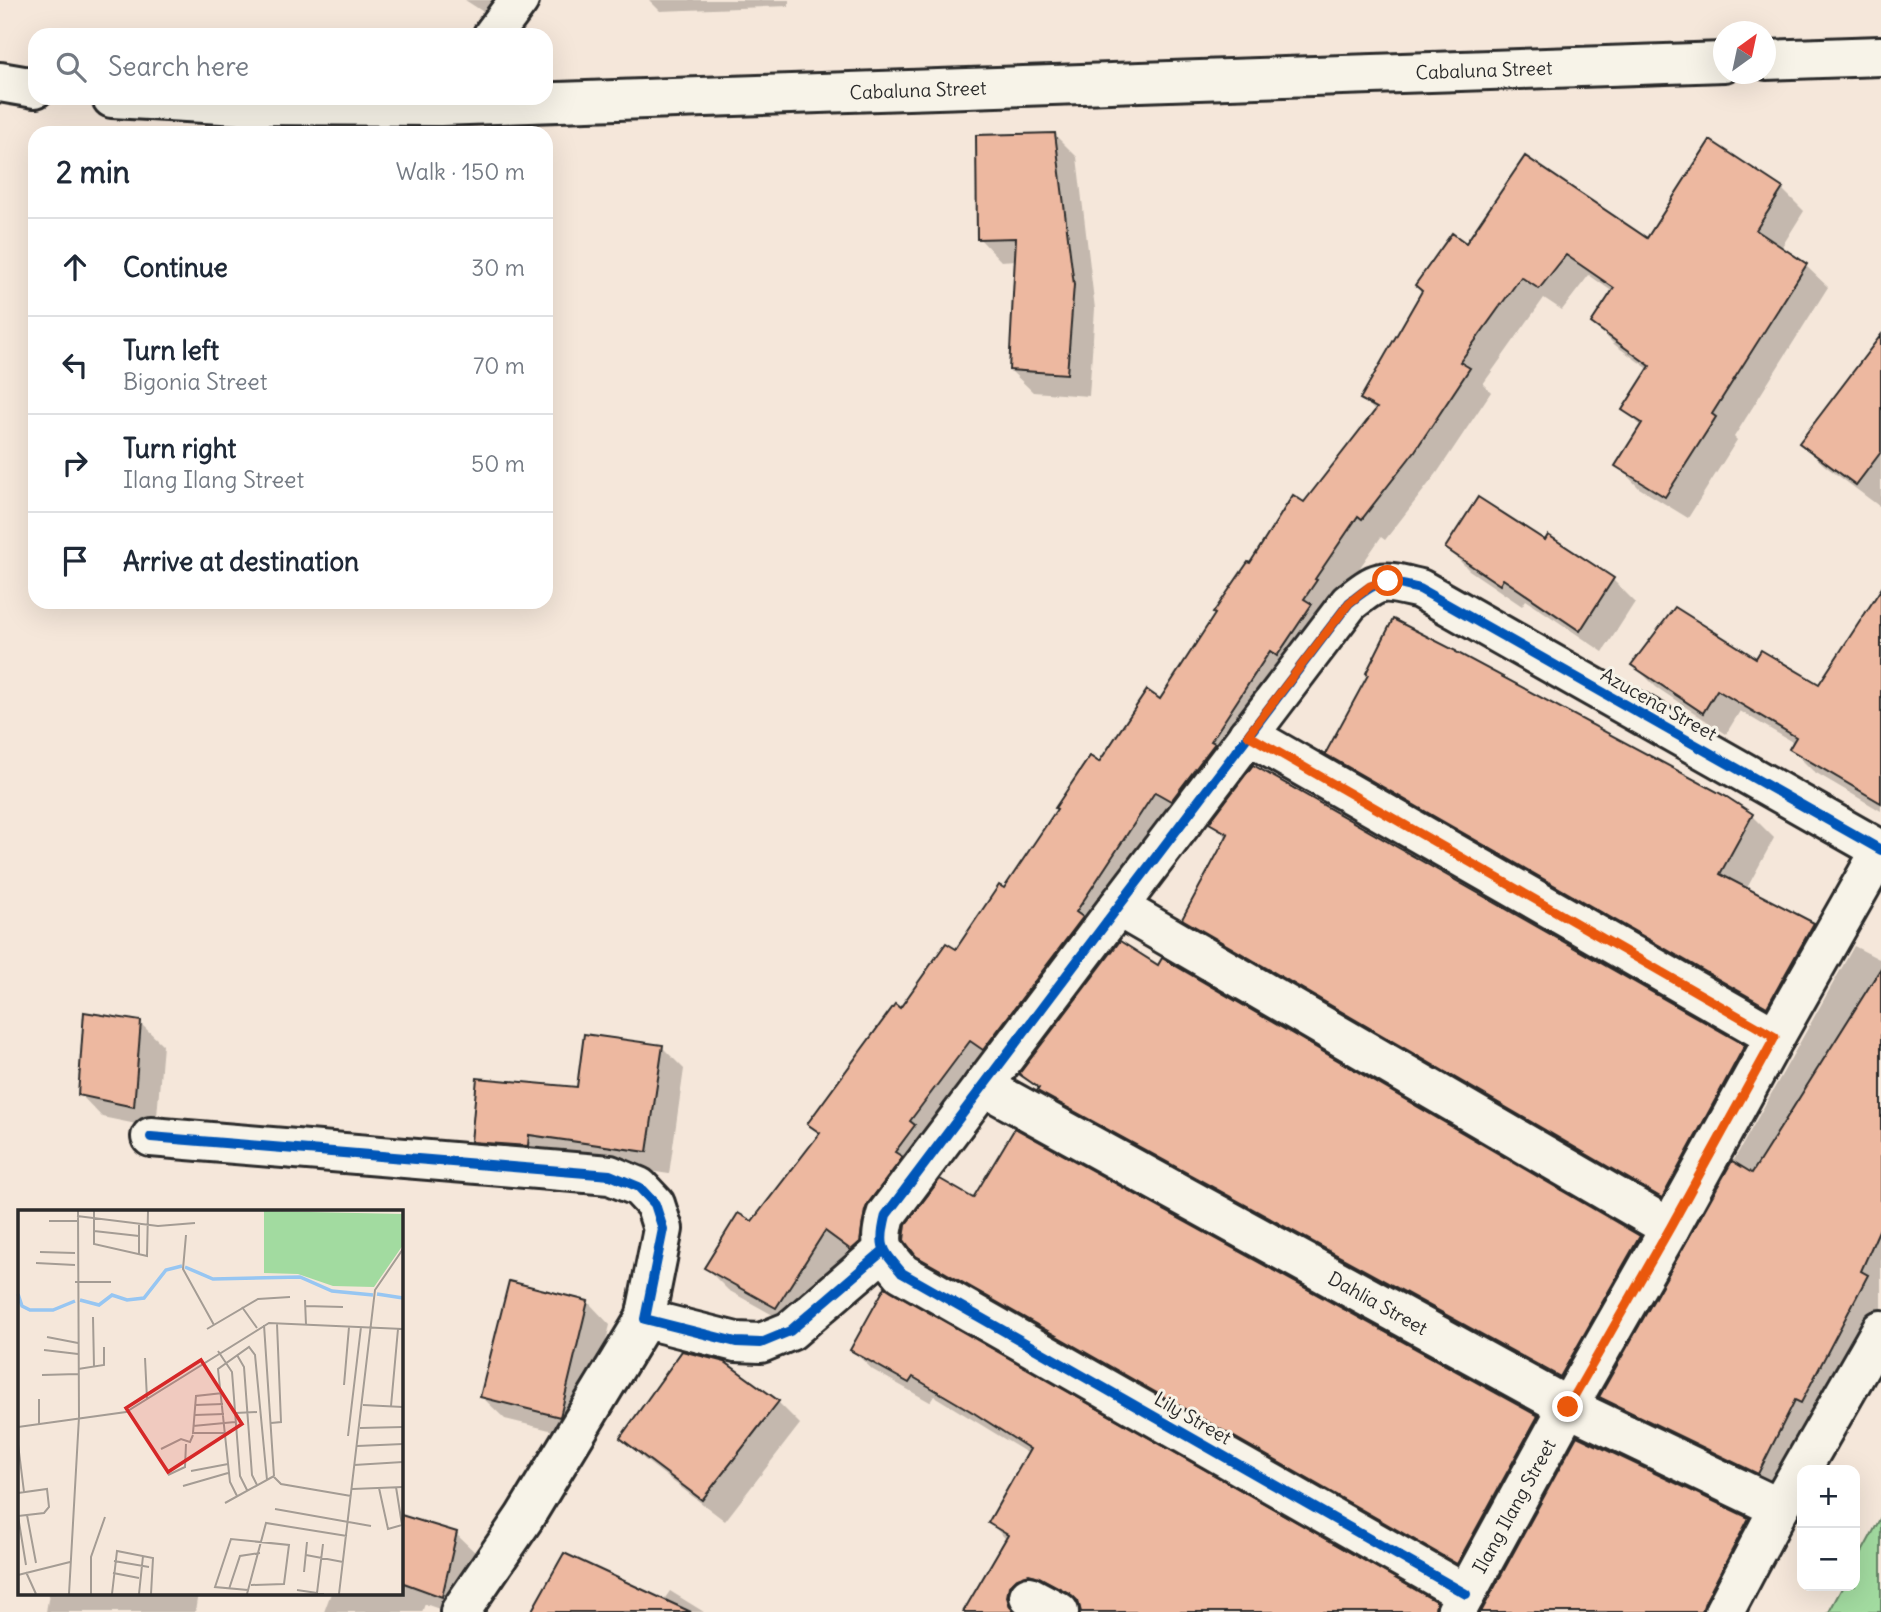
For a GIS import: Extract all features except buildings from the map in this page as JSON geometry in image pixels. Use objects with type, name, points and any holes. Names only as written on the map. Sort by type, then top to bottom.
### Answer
[{"type":"street","points":[[498,28],[519,0]]},
{"type":"street","points":[[1776,60],[1881,56]]},
{"type":"street","name":"Cabaluna Street","points":[[553,99],[1713,62]]},
{"type":"street","points":[[0,82],[28,87]]},
{"type":"street","name":"Azucena Street","points":[[893,1262],[882,1232],[886,1215],[1349,603],[1370,586],[1388,581],[1420,589],[1881,850]]},
{"type":"street","points":[[1248,735],[1775,1037]]},
{"type":"street","name":"Ilang Ilang Street","points":[[1461,1603],[1881,850]]},
{"type":"street","points":[[1118,906],[1670,1228]]},
{"type":"street","name":"Dahlia Street","points":[[983,1086],[1568,1407],[1779,1508]]},
{"type":"street","points":[[150,1137],[610,1175],[639,1187],[655,1204],[663,1229],[645,1319],[524,1518],[460,1612]]},
{"type":"street","points":[[645,1319],[736,1342],[761,1343],[790,1331],[893,1262]]},
{"type":"street","name":"Lily Street","points":[[893,1262],[1461,1603]]},
{"type":"street","points":[[1724,1612],[1779,1508],[1879,1336]]},
{"type":"green space","points":[[1881,1517],[1881,1612],[1829,1612],[1840,1591],[1860,1591],[1860,1556]]},
{"type":"cycle path","points":[[1466,1594],[902,1273],[886,1253],[882,1241],[886,1215],[1349,603],[1376,585],[1389,583],[1420,589],[1881,850]]},
{"type":"cycle path","points":[[151,1137],[610,1175],[639,1187],[655,1204],[663,1229],[645,1319],[736,1342],[761,1343],[790,1331],[883,1251]]},
{"type":"route","points":[[1388,581],[1370,586],[1349,603],[1248,735],[1775,1037],[1568,1407]]}]
